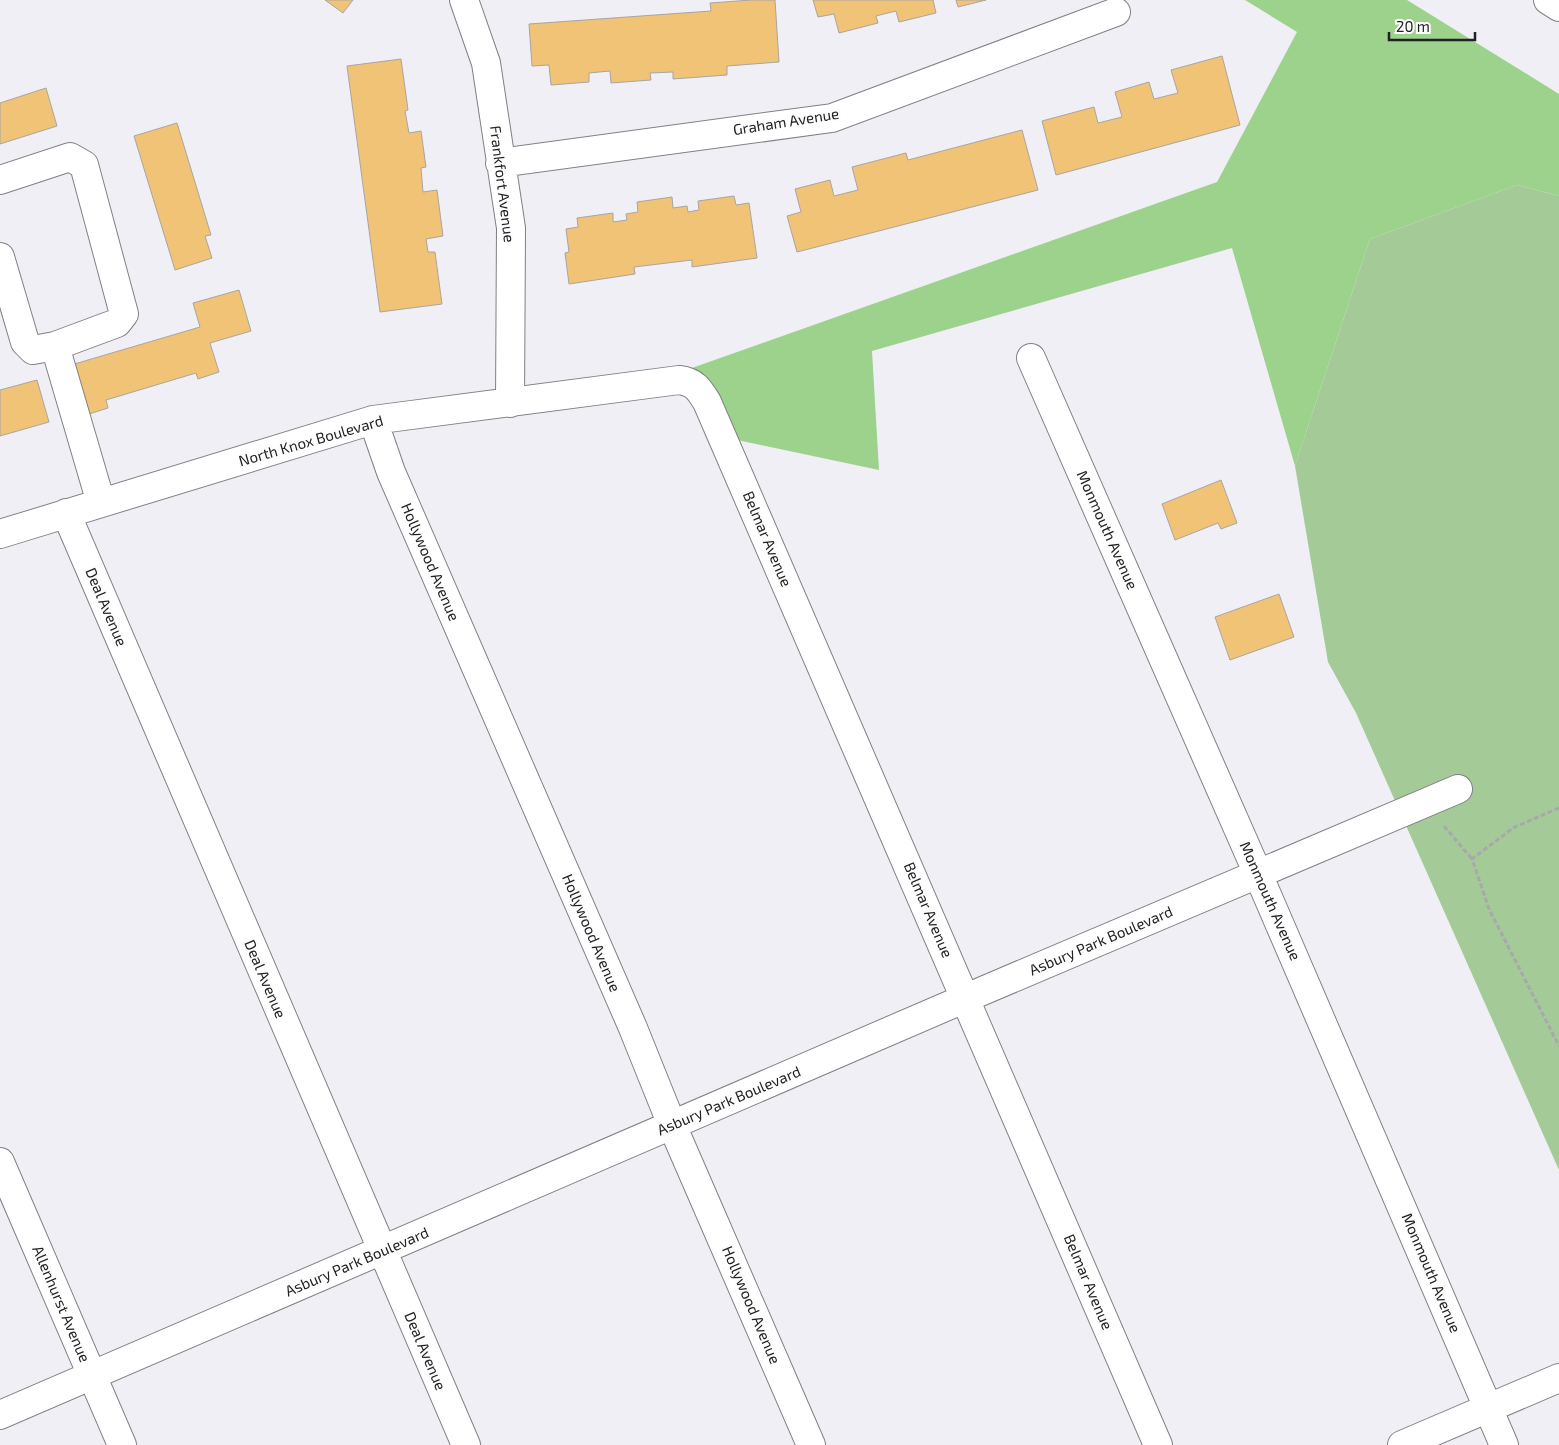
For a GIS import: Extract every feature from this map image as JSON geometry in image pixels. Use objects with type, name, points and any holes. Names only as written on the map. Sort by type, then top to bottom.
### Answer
[{"type":"main road","name":"Frankfort Avenue","points":[[464,0],[486,63],[511,228],[510,403]]},
{"type":"main road","points":[[1548,0],[1559,7]]},
{"type":"main road","name":"Graham Avenue","points":[[500,162],[832,118],[1116,12]]},
{"type":"main road","points":[[0,180],[70,157],[84,165],[124,314],[117,323],[55,346],[33,350],[25,342],[0,257]]},
{"type":"main road","points":[[55,346],[101,502]]},
{"type":"main road","name":"Monmouth Avenue","points":[[1031,358],[1258,874],[1504,1445]]},
{"type":"main road","name":"North Knox Boulevard","points":[[0,534],[373,420],[679,380],[689,381]]},
{"type":"main road","name":"Belmar Avenue","points":[[689,381],[697,385],[708,402],[1158,1445]]},
{"type":"main road","name":"Hollywood Avenue","points":[[373,420],[391,472],[633,1028],[672,1125],[811,1445]]},
{"type":"main road","name":"Deal Avenue","points":[[66,513],[466,1445]]},
{"type":"main road","name":"Asbury Park Boulevard","points":[[0,1415],[966,998],[1458,789]]},
{"type":"main road","name":"Allenhurst Avenue","points":[[0,1162],[122,1445]]},
{"type":"main road","points":[[1402,1445],[1559,1378]]},
{"type":"path","points":[[1424,803],[1472,859],[1489,909],[1559,1046]]},
{"type":"path","points":[[1472,859],[1514,828],[1559,808]]},
{"type":"green space","points":[[1245,0],[1407,0],[1559,94],[1559,196],[1517,185],[1370,239],[1295,466],[1232,248],[872,351],[879,470],[728,438],[689,369],[1217,182],[1297,32]]},
{"type":"green space","points":[[1517,185],[1559,196],[1559,1170],[1356,713],[1328,662],[1295,466],[1370,239]]},
{"type":"building","points":[[325,0],[353,0],[343,13]]},
{"type":"building","points":[[775,0],[779,62],[727,66],[727,75],[673,79],[673,72],[650,73],[651,80],[611,83],[610,71],[589,73],[589,82],[551,85],[549,65],[532,66],[529,24],[711,11],[710,3]]},
{"type":"building","points":[[813,0],[933,0],[936,13],[899,22],[896,11],[876,16],[878,23],[839,33],[834,14],[818,17]]},
{"type":"building","points":[[956,0],[986,0],[958,7]]},
{"type":"building","points":[[1222,56],[1240,125],[1056,175],[1042,121],[1094,107],[1098,123],[1122,117],[1115,92],[1149,82],[1154,99],[1178,93],[1171,70]]},
{"type":"building","points":[[401,59],[408,110],[405,111],[409,133],[421,131],[426,167],[421,168],[423,192],[437,190],[443,236],[426,239],[428,252],[435,252],[442,304],[380,312],[347,66]]},
{"type":"building","points":[[46,88],[57,126],[0,144],[0,103]]},
{"type":"building","points":[[177,123],[211,235],[205,236],[212,258],[175,270],[134,136]]},
{"type":"building","points":[[1022,130],[1038,190],[797,252],[787,216],[801,212],[795,189],[830,180],[834,196],[858,190],[852,167],[906,153],[908,160]]},
{"type":"building","points":[[734,196],[736,205],[749,203],[757,258],[692,267],[692,260],[634,267],[635,274],[569,284],[565,253],[569,252],[566,229],[578,227],[577,218],[613,213],[613,222],[627,220],[626,214],[638,212],[637,202],[672,197],[673,208],[687,206],[688,212],[699,210],[698,201]]},
{"type":"building","points":[[239,290],[251,331],[210,343],[219,372],[198,379],[196,373],[106,400],[108,408],[86,415],[71,365],[200,327],[193,303]]},
{"type":"building","points":[[37,380],[49,422],[0,436],[0,390]]},
{"type":"building","points":[[1221,480],[1237,523],[1221,529],[1218,523],[1175,540],[1162,504]]},
{"type":"building","points":[[1279,594],[1294,637],[1230,660],[1215,617]]}]
